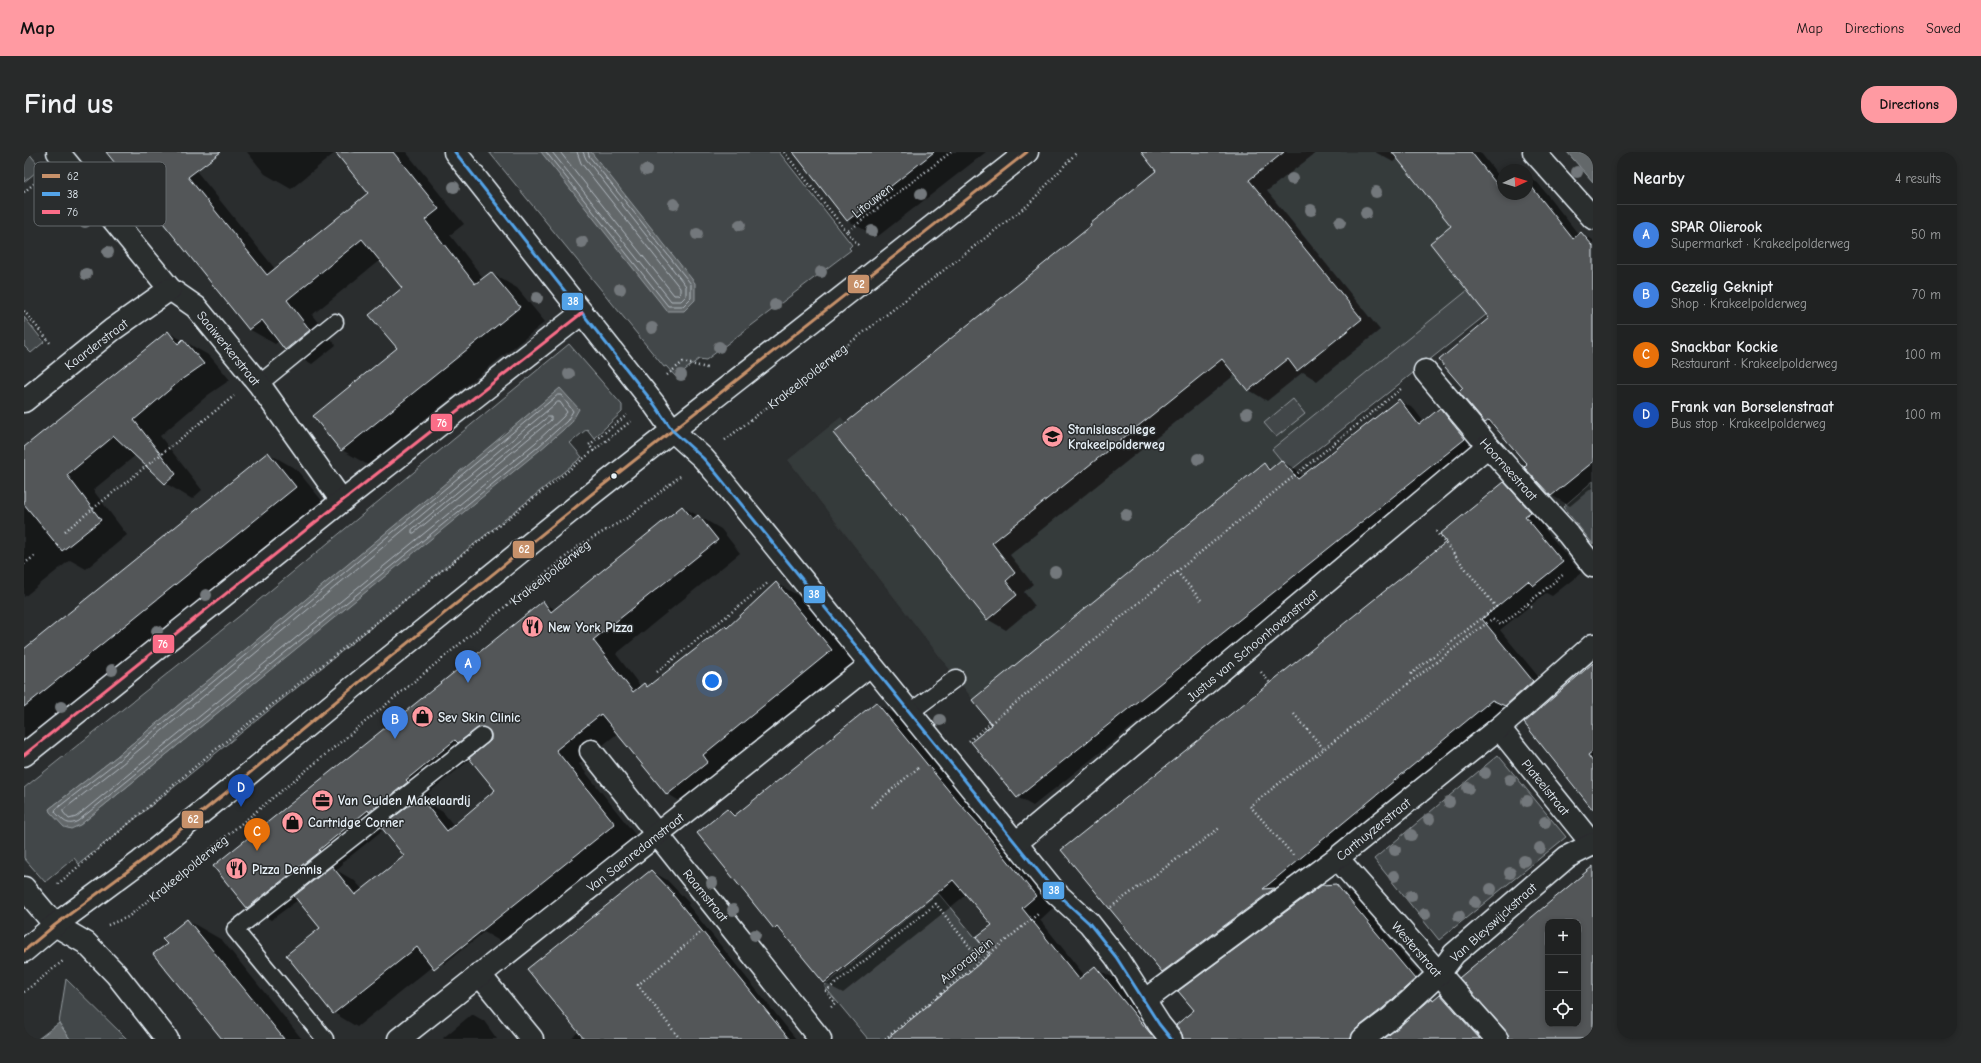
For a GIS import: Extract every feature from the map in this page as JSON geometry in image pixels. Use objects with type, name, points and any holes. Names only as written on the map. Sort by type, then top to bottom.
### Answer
[{"type":"street","name":"Saaiwerkerstraat","points":[[58,152],[66,162]]},
{"type":"street","points":[[455,152],[673,431],[703,458],[791,564],[870,665],[1060,897],[1089,923],[1116,957],[1158,1024],[1171,1039]]},
{"type":"street","points":[[24,951],[55,925],[140,862],[362,679],[673,431],[1027,152]]},
{"type":"street","points":[[1534,152],[1593,218]]},
{"type":"street","name":"Saaiwerkerstraat","points":[[118,226],[170,289],[196,307],[257,382],[342,500]]},
{"type":"street","name":"Kaarderstraat","points":[[24,401],[68,365],[170,289]]},
{"type":"street","points":[[24,754],[342,500],[582,313]]},
{"type":"street","name":"Hoornsestraat","points":[[1425,371],[1488,446],[1589,561]]},
{"type":"street","name":"Justus van Schoonhovenstraat","points":[[1016,843],[1488,446]]},
{"type":"street","name":"Carthuyzerstraat","points":[[1144,1001],[1337,858],[1498,728],[1593,645]]},
{"type":"street","name":"Van Saenredamstraat","points":[[399,1039],[870,665]]},
{"type":"street","name":"Plateelstraat","points":[[1498,728],[1593,845]]},
{"type":"street","name":"Raamstraat","points":[[591,751],[815,1032]]},
{"type":"street","name":"Van Bleyswijckstraat","points":[[1363,1039],[1391,1018],[1439,974],[1454,954],[1567,858],[1593,845]]},
{"type":"street","name":"Westerstraat","points":[[1337,858],[1497,1039]]},
{"type":"street","points":[[30,895],[55,925],[86,943],[116,974],[167,1039]]},
{"type":"street","points":[[479,974],[532,1039]]},
{"type":"lane","points":[[257,382],[335,322]]},
{"type":"lane","points":[[909,713],[956,678]]},
{"type":"lane","points":[[325,1039],[236,930],[482,736]]},
{"type":"path","name":"Litouwen","points":[[784,152],[847,232],[951,152]]},
{"type":"path","name":"Krakeelpolderweg","points":[[24,992],[86,943],[99,928],[128,917],[580,545],[628,517],[1028,204],[1077,152]]},
{"type":"path","points":[[847,232],[861,248]]},
{"type":"path","points":[[24,311],[68,365]]},
{"type":"path","points":[[994,722],[1281,485],[1425,371]]},
{"type":"path","points":[[65,531],[257,382]]},
{"type":"path","points":[[30,895],[594,451]]},
{"type":"path","points":[[1411,674],[1496,607],[1416,507]]},
{"type":"path","points":[[24,564],[36,555]]},
{"type":"path","points":[[1311,877],[1250,806],[1323,748],[1492,619],[1501,625],[1589,561]]},
{"type":"path","points":[[657,672],[791,564]]},
{"type":"path","points":[[1177,572],[1201,600]]},
{"type":"path","points":[[1528,604],[1532,608]]},
{"type":"path","points":[[1294,714],[1323,748]]},
{"type":"path","points":[[871,808],[940,750]]},
{"type":"path","points":[[1089,923],[1220,827]]},
{"type":"path","name":"Auroraplein","points":[[885,1039],[980,960],[1060,897]]},
{"type":"path","points":[[815,1032],[835,1002],[826,991],[936,904],[980,960]]},
{"type":"path","points":[[680,1039],[638,985],[702,931],[724,917]]},
{"type":"shaded area","points":[[24,152],[28,152],[36,162],[34,162],[34,174],[24,182]]},
{"type":"shaded area","points":[[489,152],[779,152],[852,245],[849,248],[851,250],[706,360],[699,359],[676,377],[666,366],[664,367]]},
{"type":"shaded area","name":"Stanislascollege Krakeelpolderweg","points":[[1141,152],[1471,152],[1497,184],[1497,200],[1533,200],[1533,189],[1552,213],[1488,265],[1493,271],[1272,449],[1290,471],[991,723],[788,460],[841,417],[846,423],[1091,226],[1090,224],[1119,201],[1124,208],[1161,178]]},
{"type":"shaded area","points":[[1468,290],[1487,314],[1290,471],[1272,449]]},
{"type":"shaded area","points":[[24,317],[44,342],[31,353],[24,346]]},
{"type":"shaded area","points":[[569,344],[622,405],[622,412],[594,438],[587,429],[570,443],[582,457],[79,864],[74,858],[45,882],[24,858],[24,788],[242,614]],"holes":[[[560,389],[386,575],[80,825],[49,809],[116,757]]]},
{"type":"shaded area","points":[[1293,399],[1305,414],[1276,437],[1264,423]]},
{"type":"shaded area","points":[[1593,481],[1593,544],[1563,507]]},
{"type":"shaded area","points":[[1498,755],[1566,837],[1439,940],[1374,859]]},
{"type":"shaded area","points":[[938,893],[990,955],[887,1039],[868,1039],[824,986]]},
{"type":"shaded area","points":[[66,979],[127,1039],[70,1039],[59,1023]]},
{"type":"water","points":[[541,152],[591,152],[695,283],[695,300],[684,311],[667,311]]},
{"type":"water","points":[[1567,152],[1593,152],[1593,182]]},
{"type":"water","points":[[560,388],[579,409],[571,423],[540,450],[80,825],[71,829],[64,827],[50,812],[49,809],[116,757]]},
{"type":"water","points":[[59,1023],[70,1039],[38,1039]]},
{"type":"building","points":[[106,152],[221,152],[188,177],[267,275],[368,193],[335,152],[393,152],[439,209],[425,220],[475,284],[491,272],[520,307],[341,451],[313,416],[397,348],[369,315],[402,288],[362,239],[287,300],[310,330],[285,350],[262,320],[249,330],[165,226],[166,162],[114,162]]},
{"type":"building","points":[[793,152],[934,152],[847,221]]},
{"type":"building","points":[[1141,152],[1284,152],[1249,180],[1362,319],[1297,371],[1288,359],[1248,391],[1222,359],[992,543],[1015,573],[1006,581],[1017,595],[987,620],[902,514],[900,516],[833,433],[1091,226],[1090,224],[1156,171]]},
{"type":"building","points":[[1392,152],[1471,152],[1497,184],[1497,200],[1533,200],[1533,189],[1573,239],[1581,232],[1593,246],[1593,462],[1551,496],[1524,467],[1527,464],[1489,420],[1485,423],[1459,392],[1463,388],[1439,360],[1489,318],[1430,243],[1451,226]]},
{"type":"building","points":[[168,331],[178,344],[183,339],[204,364],[181,380],[134,420],[176,474],[165,484],[114,436],[67,475],[101,520],[62,551],[24,504],[24,447]]},
{"type":"building","points":[[1399,399],[1419,425],[1440,408],[1465,439],[1017,798],[971,742],[992,725],[972,700],[1264,463],[1269,470],[1281,460],[1298,479]]},
{"type":"building","points":[[268,452],[296,487],[24,707],[24,649]]},
{"type":"building","points":[[1504,482],[1531,512],[1525,516],[1563,562],[1533,586],[1528,581],[1482,619],[1533,681],[1505,706],[1492,700],[1263,889],[1275,888],[1162,972],[1061,850],[1446,542],[1440,534]]},
{"type":"building","points":[[682,506],[693,519],[698,515],[718,540],[593,640],[633,692],[644,683],[647,687],[725,626],[727,628],[776,582],[832,650],[703,755],[708,762],[667,795],[601,714],[556,750],[615,824],[434,969],[417,947],[333,1014],[286,955],[320,928],[294,896],[332,866],[355,895],[404,856],[381,827],[420,797],[447,831],[495,790],[469,758],[491,740],[489,730],[480,727],[458,743],[455,740],[406,780],[408,782],[369,812],[368,810],[319,850],[320,851],[247,908],[213,866],[543,601],[551,612]]},
{"type":"building","points":[[1593,663],[1593,751],[1588,755],[1593,762],[1593,810],[1524,723]]},
{"type":"building","points":[[876,702],[958,802],[981,827],[1036,896],[1022,908],[1079,979],[1095,966],[1155,1039],[887,1039],[990,955],[976,937],[992,925],[953,880],[824,983],[777,926],[774,929],[697,833],[727,809],[734,816]]},
{"type":"building","points":[[1593,866],[1593,1039],[1509,1039],[1506,1031],[1459,978]]},
{"type":"building","points":[[651,870],[674,894],[673,895],[789,1039],[584,1039],[527,969]]},
{"type":"building","points":[[1336,884],[1415,979],[1383,1008],[1356,1029],[1352,1034],[1351,1039],[1183,1039],[1181,1032],[1176,1025],[1194,1010],[1178,991],[1322,885]]},
{"type":"building","points":[[187,919],[284,1039],[222,1039],[153,954],[167,944],[162,939]]},
{"type":"building","points":[[1440,994],[1480,1039],[1384,1039],[1432,998],[1433,1000]]},
{"type":"transit line","name":"38","points":[[455,152],[654,404],[673,431],[703,458],[716,473],[1056,893],[1089,923],[1116,957],[1159,1024],[1171,1039]]},
{"type":"transit line","name":"62","points":[[24,951],[55,925],[140,862],[593,493],[1027,152]]},
{"type":"transit line","name":"76","points":[[24,755],[342,501],[582,313]]},
{"type":"place","name":"Stanislascollege Krakeelpolderweg","points":[[1053,436]]},
{"type":"place","name":"New York Pizza","points":[[533,627]]},
{"type":"place","name":"SPAR Olierook","points":[[468,683]]},
{"type":"place","name":"Sev Skin Clinic","points":[[422,717]]},
{"type":"place","name":"Gezelig Geknipt","points":[[395,739]]},
{"type":"place","name":"Van Gulden Makelaardij","points":[[323,800]]},
{"type":"place","name":"Frank van Borselenstraat","points":[[241,807]]},
{"type":"place","name":"Cartridge Corner","points":[[293,822]]},
{"type":"place","name":"Snackbar Kockie","points":[[257,851]]},
{"type":"place","name":"Pizza Dennis","points":[[237,869]]}]
